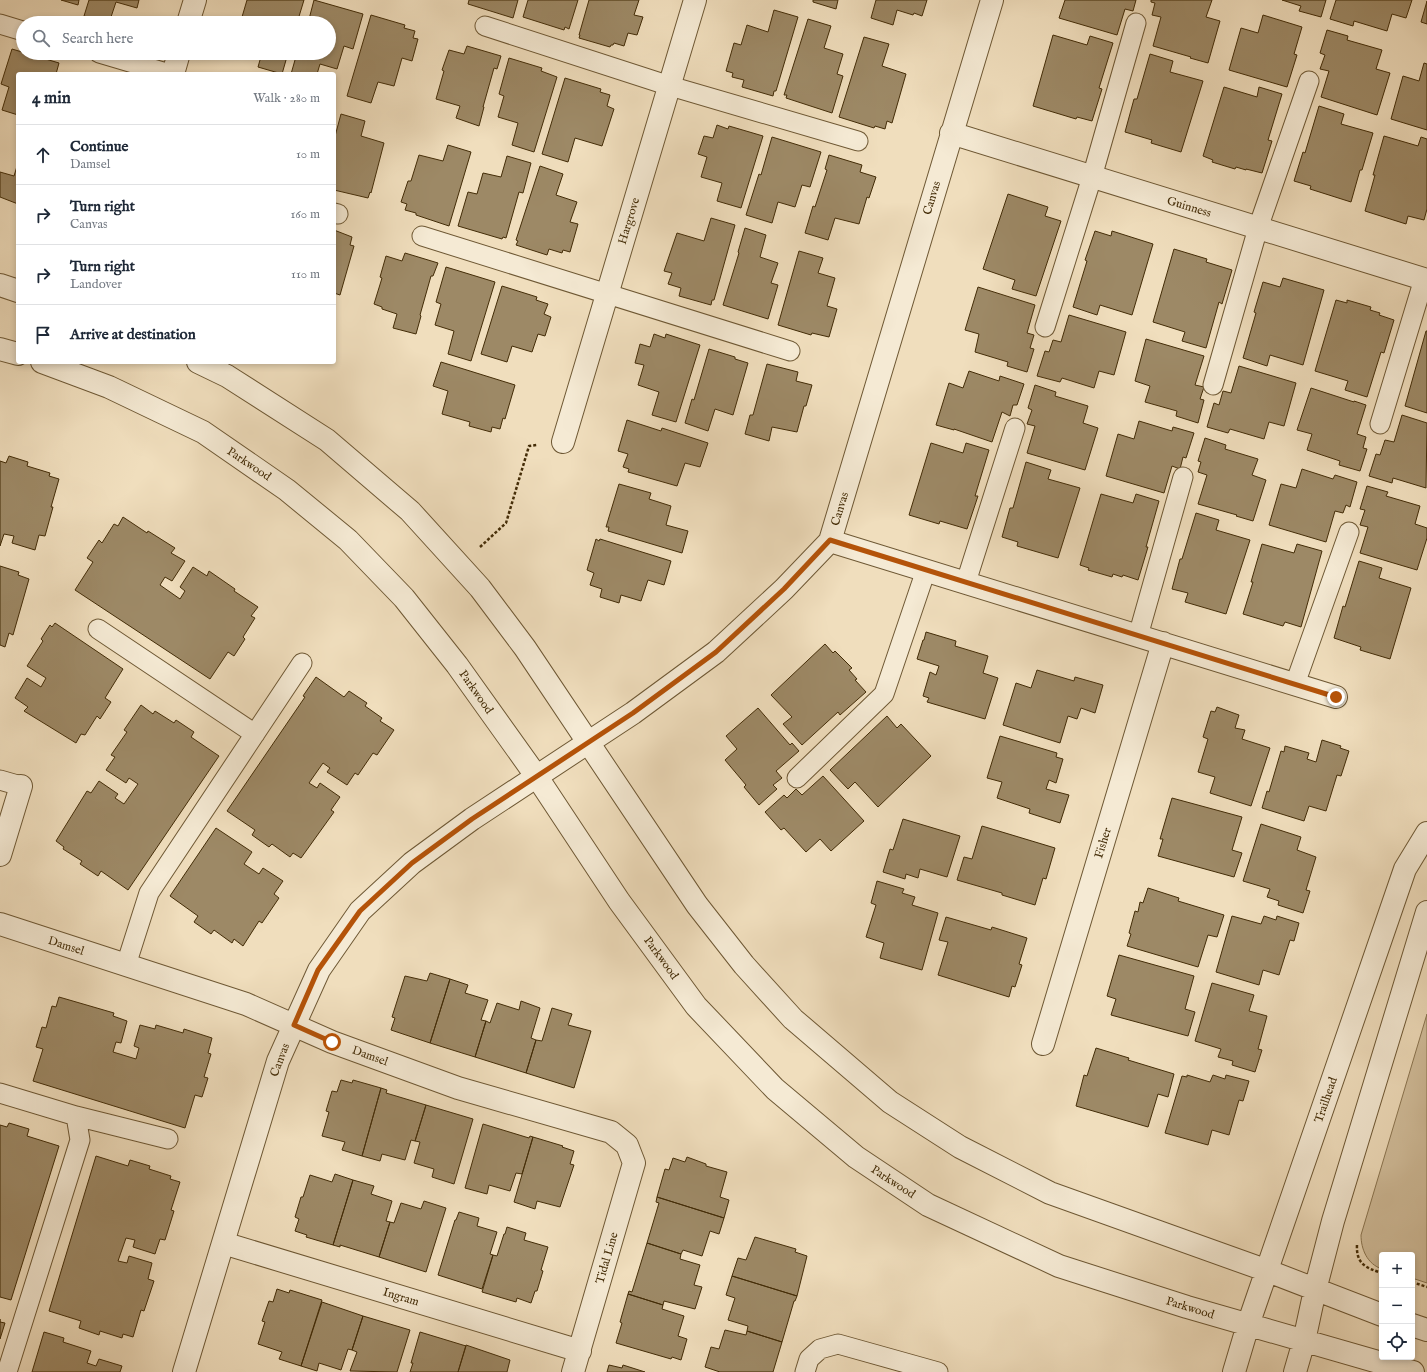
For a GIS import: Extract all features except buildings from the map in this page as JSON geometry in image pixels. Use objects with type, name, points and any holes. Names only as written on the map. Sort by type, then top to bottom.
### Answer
[{"type":"street","points":[[190,16],[195,0]]},
{"type":"street","name":"Hargrove","points":[[563,442],[695,0]]},
{"type":"street","name":"Canvas","points":[[184,1372],[278,1061],[318,970],[360,911],[412,863],[472,819],[633,713],[716,652],[784,589],[830,540],[992,0]]},
{"type":"street","points":[[173,72],[177,60]]},
{"type":"street","name":"Guinness","points":[[951,133],[1425,279]]},
{"type":"street","points":[[0,285],[16,290]]},
{"type":"street","points":[[0,349],[16,353]]},
{"type":"street","name":"Parkwood","points":[[47,364],[109,387],[203,432],[287,490],[348,540],[404,598],[457,665],[537,777],[619,901],[696,1006],[775,1089],[856,1157],[928,1205],[1059,1266],[1187,1308],[1413,1372]]},
{"type":"street","points":[[202,364],[227,376],[327,440],[410,511],[480,588],[525,648],[697,905],[744,964],[793,1019],[890,1102],[960,1147],[1050,1193],[1268,1271],[1379,1314]]},
{"type":"street","points":[[830,540],[1336,697]]},
{"type":"street","name":"Fisher","points":[[1043,1044],[1163,643]]},
{"type":"street","points":[[0,855],[21,786]]},
{"type":"street","name":"Trailhead","points":[[1234,1372],[1248,1325],[1268,1271],[1405,869],[1427,833]]},
{"type":"street","points":[[1295,1372],[1333,1221],[1427,912]]},
{"type":"street","name":"Damsel","points":[[0,924],[246,1004],[332,1042],[458,1088],[611,1132],[627,1145]]},
{"type":"street","name":"Tidal Line","points":[[573,1372],[634,1163],[627,1145]]},
{"type":"street","name":"Ingram","points":[[223,1243],[580,1351]]},
{"type":"street","points":[[1415,1326],[1427,1330]]},
{"type":"lane","points":[[1045,327],[1092,177],[1136,23]]},
{"type":"lane","points":[[0,24],[16,29]]},
{"type":"lane","points":[[484,26],[670,86],[858,141]]},
{"type":"lane","points":[[123,60],[165,72]]},
{"type":"lane","points":[[1213,385],[1258,228],[1309,81]]},
{"type":"lane","points":[[422,236],[790,352]]},
{"type":"lane","points":[[1380,424],[1425,279]]},
{"type":"lane","points":[[966,582],[1015,428]]},
{"type":"lane","points":[[1138,636],[1183,477]]},
{"type":"lane","points":[[1295,684],[1349,532]]},
{"type":"lane","points":[[797,778],[884,694],[926,570]]},
{"type":"lane","points":[[98,629],[255,734]]},
{"type":"lane","points":[[126,965],[149,893],[302,663]]},
{"type":"lane","points":[[0,780],[21,786]]},
{"type":"lane","points":[[0,1093],[76,1116],[168,1139]]},
{"type":"lane","points":[[7,1372],[80,1140],[76,1116]]},
{"type":"lane","points":[[806,1372],[809,1359],[820,1349],[838,1344],[938,1372]]},
{"type":"path","points":[[460,566],[506,523],[529,446],[563,442]]},
{"type":"path","points":[[1357,1239],[1357,1252],[1359,1260],[1369,1269],[1379,1272]]},
{"type":"path","points":[[1415,1283],[1427,1286]]},
{"type":"shaded area","points":[[1427,1014],[1427,1283],[1415,1279],[1415,1252],[1379,1252],[1379,1268],[1372,1264],[1366,1255],[1362,1246],[1361,1235]]},
{"type":"route","points":[[332,1042],[294,1025],[318,970],[360,911],[412,863],[472,819],[633,713],[716,652],[784,589],[830,540],[1336,697]]}]
